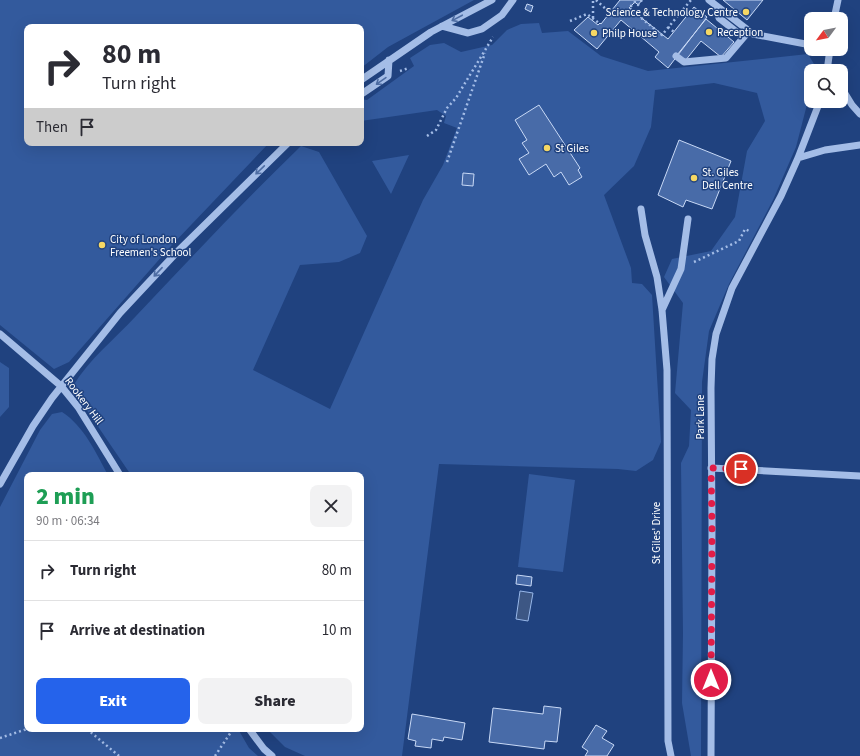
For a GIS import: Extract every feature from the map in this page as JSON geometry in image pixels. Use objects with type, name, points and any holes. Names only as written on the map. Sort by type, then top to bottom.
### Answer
[{"type":"street","points":[[364,78],[442,26],[492,0]]},
{"type":"street","points":[[442,26],[468,33],[482,29],[502,15],[513,0]]},
{"type":"street","points":[[709,0],[751,32],[804,43]]},
{"type":"street","points":[[835,12],[838,0]]},
{"type":"street","points":[[716,6],[719,18],[743,37]]},
{"type":"street","points":[[676,56],[684,62],[726,58],[743,37],[751,32]]},
{"type":"street","points":[[364,92],[388,76],[389,60]]},
{"type":"street","points":[[848,98],[860,114]]},
{"type":"street","name":"Park Lane","points":[[711,756],[712,359],[721,316],[732,288],[781,196],[798,158],[817,108]]},
{"type":"street","points":[[798,158],[826,150],[860,145]]},
{"type":"street","points":[[0,484],[33,426],[61,386],[120,313],[177,252],[285,146]]},
{"type":"street","name":"St Giles' Drive","points":[[641,209],[645,235],[657,277],[662,310],[667,370],[668,741],[671,756]]},
{"type":"street","name":"St Giles' Drive","points":[[662,310],[681,269],[688,219]]},
{"type":"street","name":"Rookery Hill","points":[[0,334],[61,386],[78,407],[118,472]]},
{"type":"street","points":[[711,468],[860,476]]},
{"type":"street","points":[[251,732],[264,749],[272,756]]},
{"type":"path","points":[[595,0],[608,11]]},
{"type":"path","points":[[593,19],[595,0]]},
{"type":"path","points":[[642,0],[638,5],[634,2],[629,8],[662,35],[690,0]]},
{"type":"path","points":[[570,21],[588,14],[599,24]]},
{"type":"path","points":[[668,27],[674,32]]},
{"type":"path","points":[[427,136],[436,130],[447,108],[456,98],[494,35]]},
{"type":"path","points":[[447,162],[487,47]]},
{"type":"path","points":[[681,269],[739,241],[745,229],[752,232]]},
{"type":"path","points":[[0,738],[24,730]]},
{"type":"path","points":[[91,732],[119,756]]},
{"type":"path","points":[[215,756],[231,732]]},
{"type":"shaded area","points":[[0,0],[474,0],[388,47],[364,66],[364,24],[24,24],[24,146],[266,146],[171,246],[69,362],[54,369],[0,325]]},
{"type":"shaded area","points":[[539,23],[542,33],[568,31],[601,56],[648,71],[804,54],[804,56],[809,56],[814,64],[804,64],[804,108],[806,108],[796,147],[773,200],[729,284],[709,331],[702,382],[701,756],[691,756],[682,703],[683,633],[681,463],[689,446],[691,410],[675,393],[683,303],[664,277],[672,259],[711,251],[735,217],[747,151],[765,121],[757,93],[714,83],[655,90],[651,127],[634,166],[604,195],[631,268],[632,283],[642,284],[652,295],[661,442],[653,460],[636,471],[618,469],[439,464],[402,756],[305,756],[285,747],[270,732],[364,732],[364,472],[129,472],[82,403],[73,386],[94,358],[128,325],[238,209],[301,146],[319,152],[367,236],[360,253],[339,262],[300,265],[253,370],[330,409],[423,200],[443,165],[457,128],[444,123],[446,116],[437,110],[364,121],[364,100],[367,100],[414,66],[410,58],[430,45],[444,43],[461,52],[492,45],[507,30],[521,24]]},
{"type":"shaded area","points":[[409,155],[391,194],[372,161]]},
{"type":"shaded area","points":[[0,362],[9,368],[9,407],[0,417]]},
{"type":"shaded area","points":[[62,412],[77,425],[94,449],[106,472],[24,472],[24,732],[240,732],[249,748],[258,756],[0,756],[0,507],[40,430],[52,414]]},
{"type":"shaded area","points":[[529,474],[575,480],[563,572],[518,567]]},
{"type":"shaded area","points":[[520,591],[533,593],[528,621],[516,619]]},
{"type":"building","name":"Philp House","points":[[620,0],[642,0],[638,5],[635,2],[629,8],[668,39],[694,7],[707,17],[668,68],[655,57],[659,52],[621,20],[597,49],[574,30],[588,17],[598,25],[600,23],[601,24],[608,15],[606,14],[610,8],[612,10]]},
{"type":"building","name":"Science & Technology Centre","points":[[723,0],[763,0],[747,20]]},
{"type":"building","points":[[527,4],[533,6],[531,12],[525,9]]},
{"type":"building","name":"Reception","points":[[706,19],[734,42],[721,57],[701,41],[685,61],[677,55]]},
{"type":"building","name":"St Giles","points":[[539,105],[580,168],[578,170],[582,177],[569,185],[561,172],[554,177],[546,164],[529,175],[519,159],[529,153],[522,143],[527,140],[515,120]]},
{"type":"building","name":"St. Giles Dell Centre","points":[[679,140],[731,161],[712,209],[686,200],[683,207],[658,195]]},
{"type":"building","points":[[463,173],[474,174],[473,186],[462,185]]},
{"type":"building","points":[[517,575],[532,577],[531,586],[516,584]]},
{"type":"building","points":[[544,706],[561,708],[557,742],[545,741],[544,749],[489,742],[493,708],[543,714]]},
{"type":"building","points":[[412,714],[465,723],[462,740],[444,737],[443,741],[432,739],[431,748],[415,746],[416,741],[408,739]]},
{"type":"building","points":[[596,725],[607,731],[602,738],[614,745],[607,756],[585,756],[588,751],[582,747]]},
{"type":"place","name":"Science & Technology Centre","points":[[746,12]]},
{"type":"place","name":"Reception","points":[[709,32]]},
{"type":"place","name":"Philp House","points":[[594,33]]},
{"type":"place","name":"St Giles","points":[[547,148]]},
{"type":"place","name":"St. Giles Dell Centre","points":[[694,178]]},
{"type":"place","name":"City of London Freemen's School","points":[[102,245]]},
{"type":"route","points":[[711,680],[711,468],[741,469]]}]
